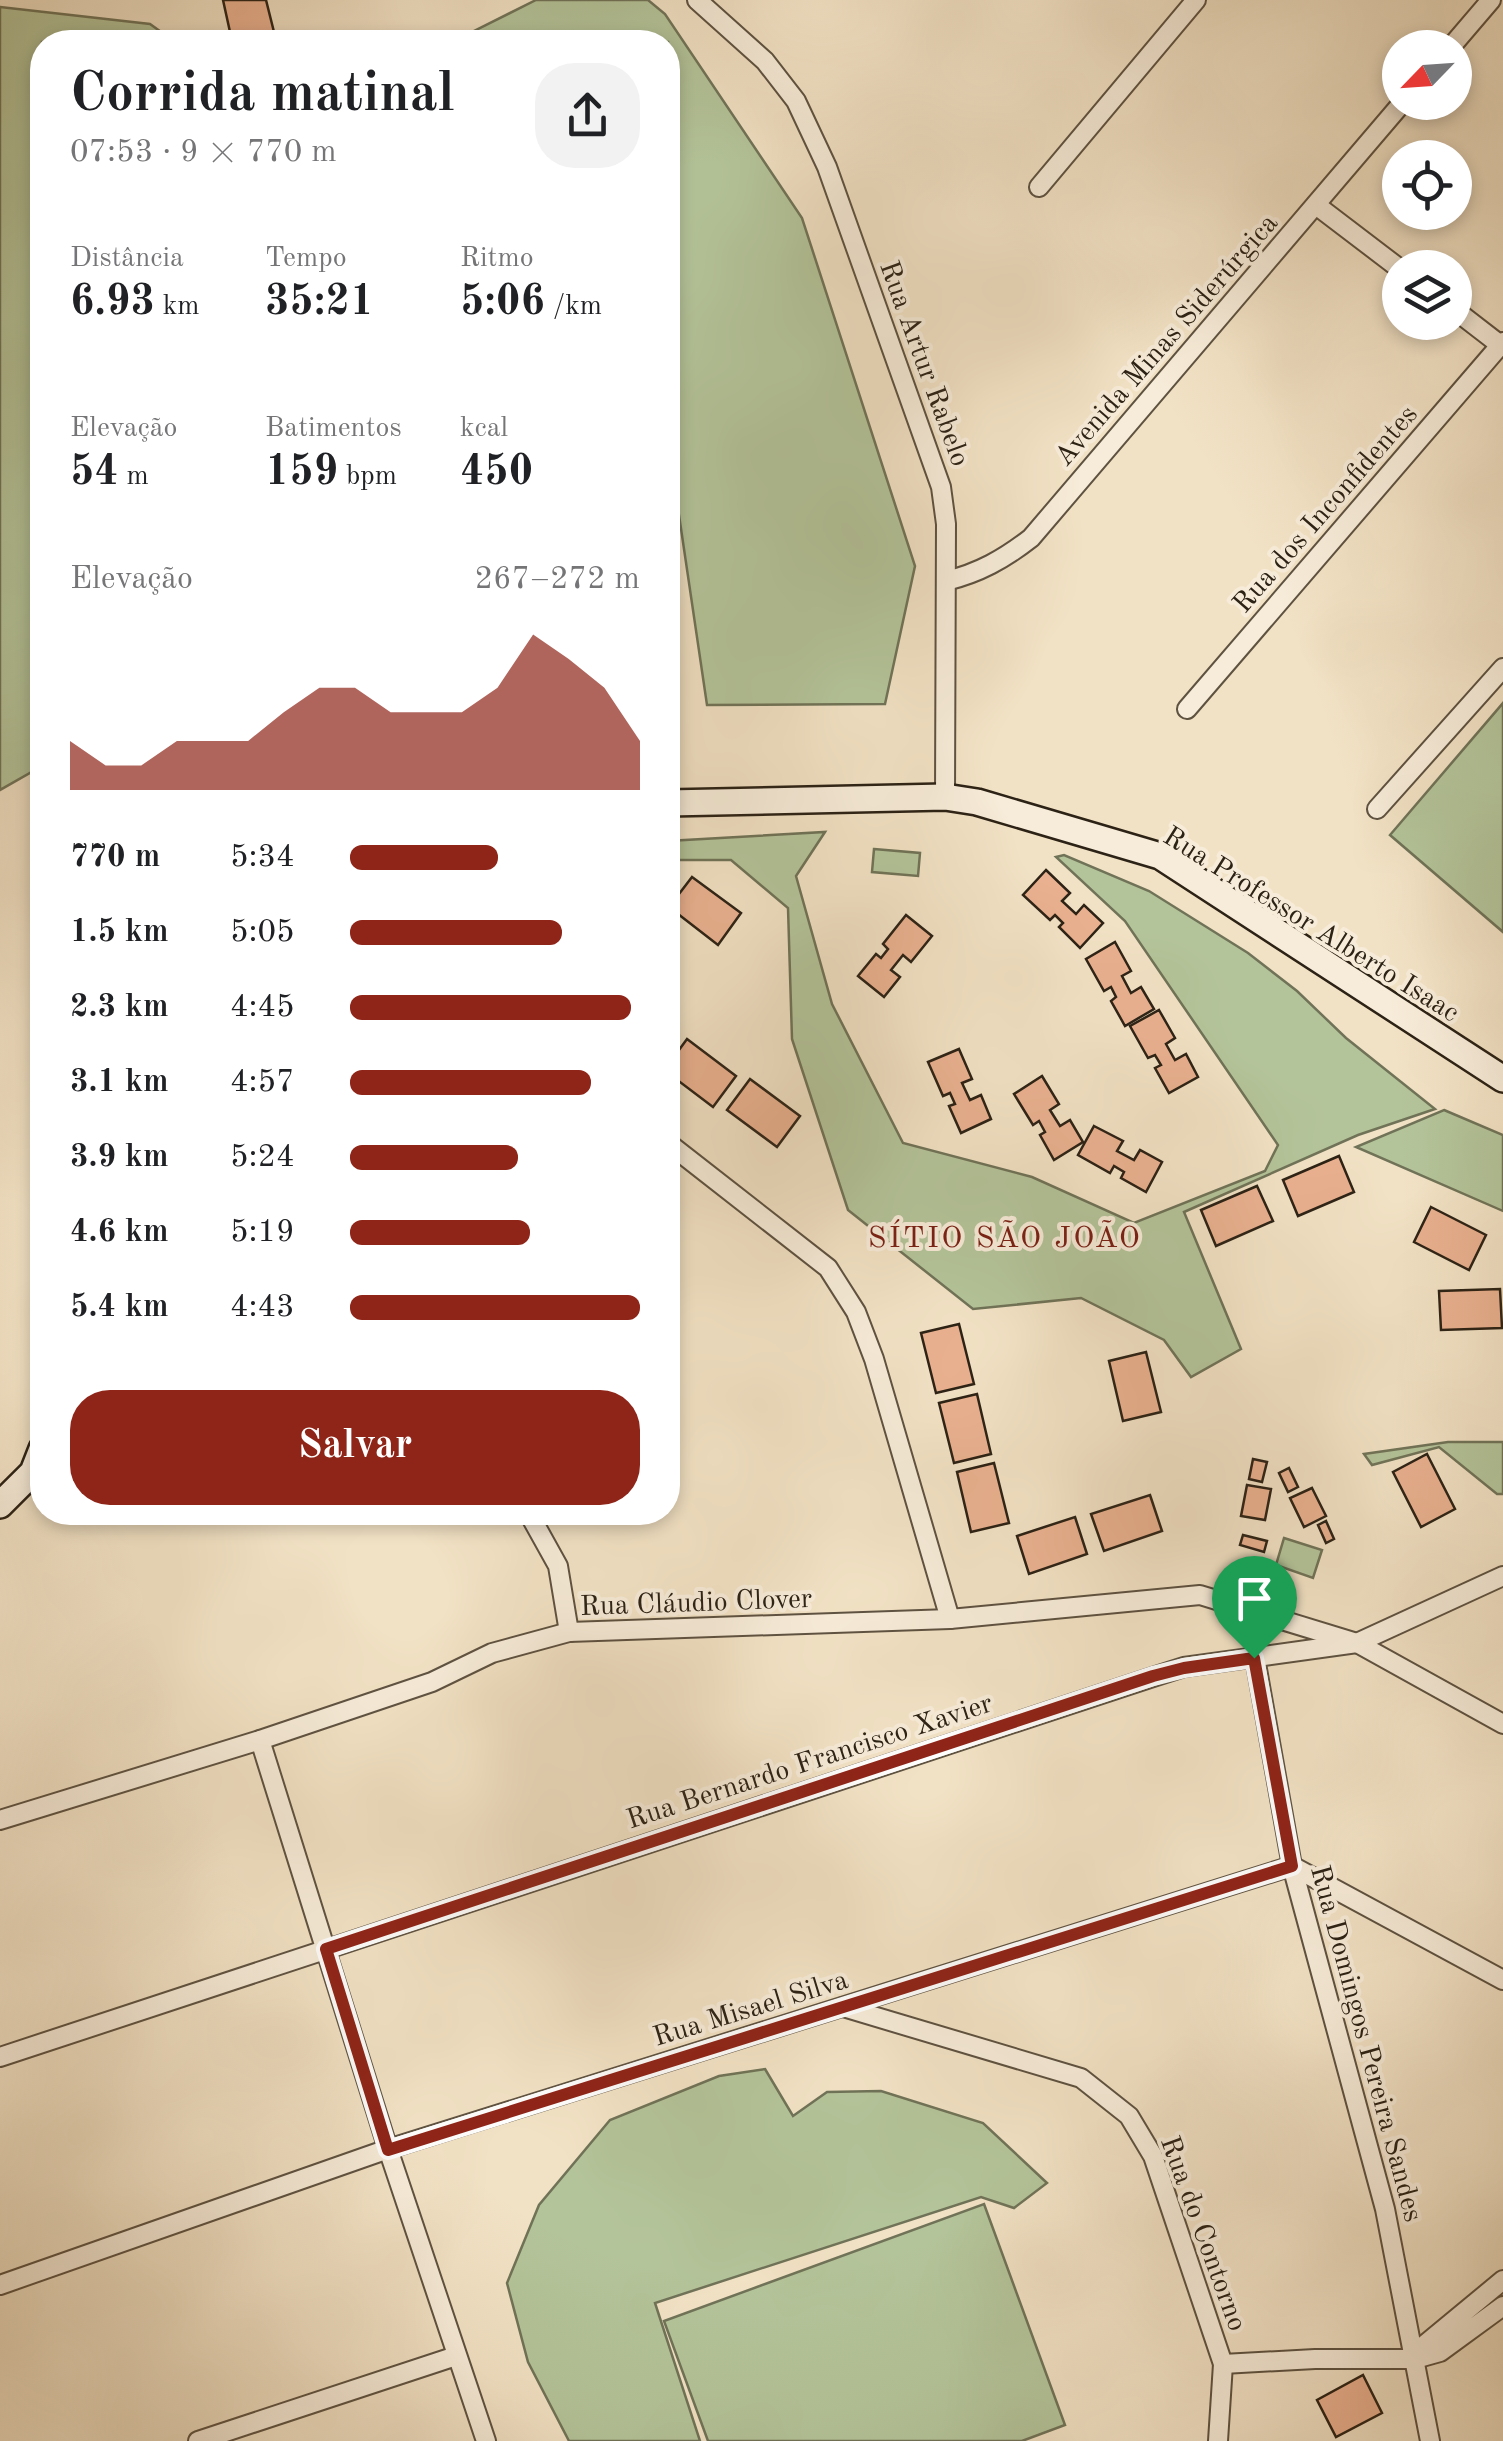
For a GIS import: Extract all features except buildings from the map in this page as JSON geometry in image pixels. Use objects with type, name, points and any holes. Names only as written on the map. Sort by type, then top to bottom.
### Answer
[{"type":"main road","name":"Rua Professor Alberto Isaac","points":[[680,803],[946,797],[978,802],[1160,856],[1503,1079]]},
{"type":"main road","points":[[0,1505],[30,1474]]},
{"type":"street","name":"Rua Artur Rabelo","points":[[697,0],[765,61],[796,101],[828,167],[941,487],[946,524],[946,797]]},
{"type":"street","points":[[1038,187],[1196,0]]},
{"type":"street","points":[[1465,30],[1491,0]]},
{"type":"street","name":"Avenida Minas Siderúrgica","points":[[946,581],[975,574],[1031,538],[1388,120]]},
{"type":"street","points":[[1316,205],[1382,254]]},
{"type":"street","points":[[1472,323],[1502,345]]},
{"type":"street","name":"Rua dos Inconfidentes","points":[[1187,709],[1502,345]]},
{"type":"street","points":[[1377,808],[1503,668]]},
{"type":"street","points":[[680,1151],[828,1268],[856,1312],[874,1360],[950,1619]]},
{"type":"street","points":[[535,1525],[558,1566],[569,1632]]},
{"type":"street","name":"Rua Bernardo Francisco Xavier","points":[[0,2058],[1153,1676],[1358,1642],[1503,1576]]},
{"type":"street","name":"Rua Cláudio Clover","points":[[0,1820],[260,1740],[432,1682],[492,1652],[569,1632],[950,1619],[1200,1595],[1358,1642],[1503,1724]]},
{"type":"street","name":"Rua Domingos Pereira Sandes","points":[[1254,1658],[1292,1866],[1385,2209],[1430,2441]]},
{"type":"street","points":[[260,1740],[388,2150],[486,2441]]},
{"type":"street","points":[[1292,1866],[1503,1980]]},
{"type":"street","name":"Rua Misael Silva","points":[[0,2284],[388,2150],[1292,1866]]},
{"type":"street","name":"Rua do Contorno","points":[[842,2007],[1081,2078],[1130,2116],[1153,2156],[1224,2364],[1218,2441]]},
{"type":"street","points":[[1415,2359],[1422,2348],[1503,2280]]},
{"type":"street","points":[[1224,2364],[1415,2359],[1440,2352],[1503,2306]]},
{"type":"street","points":[[198,2441],[456,2356]]},
{"type":"green space","points":[[536,0],[648,0],[676,30],[476,30]]},
{"type":"green space","points":[[0,7],[150,24],[158,30],[30,30],[30,773],[0,790]]},
{"type":"green space","points":[[680,36],[802,218],[915,566],[885,704],[707,705],[680,522]]},
{"type":"green space","points":[[1503,703],[1503,932],[1390,835]]},
{"type":"green space","points":[[825,832],[796,876],[832,1004],[903,1143],[1032,1177],[1134,1223],[1265,1171],[1278,1145],[1125,921],[1056,857],[1064,855],[1149,891],[1248,953],[1435,1109],[1358,1135],[1184,1212],[1241,1349],[1191,1377],[1164,1340],[1081,1298],[973,1309],[848,1210],[792,1039],[788,908],[731,860],[680,860],[680,840]]},
{"type":"green space","points":[[874,849],[920,853],[918,876],[872,872]]},
{"type":"green space","points":[[1444,1110],[1503,1135],[1503,1211],[1356,1147]]},
{"type":"green space","points":[[1448,1442],[1503,1442],[1503,1494],[1497,1494],[1439,1447],[1372,1465],[1364,1454]]},
{"type":"green space","points":[[1284,1538],[1322,1550],[1313,1578],[1276,1565]]},
{"type":"green space","points":[[765,2069],[793,2116],[827,2092],[881,2091],[983,2123],[1047,2183],[1014,2208],[981,2197],[655,2303],[700,2441],[569,2441],[528,2362],[507,2283],[539,2205],[610,2120],[719,2076]]},
{"type":"green space","points":[[984,2204],[1065,2425],[1022,2441],[708,2441],[664,2321]]},
{"type":"district","name":"SÍTIO SÃO JOÃO","points":[[1005,1237]]},
{"type":"route","points":[[1254,1658],[1292,1866],[388,2150],[326,1949],[1153,1676],[1254,1658]]}]
